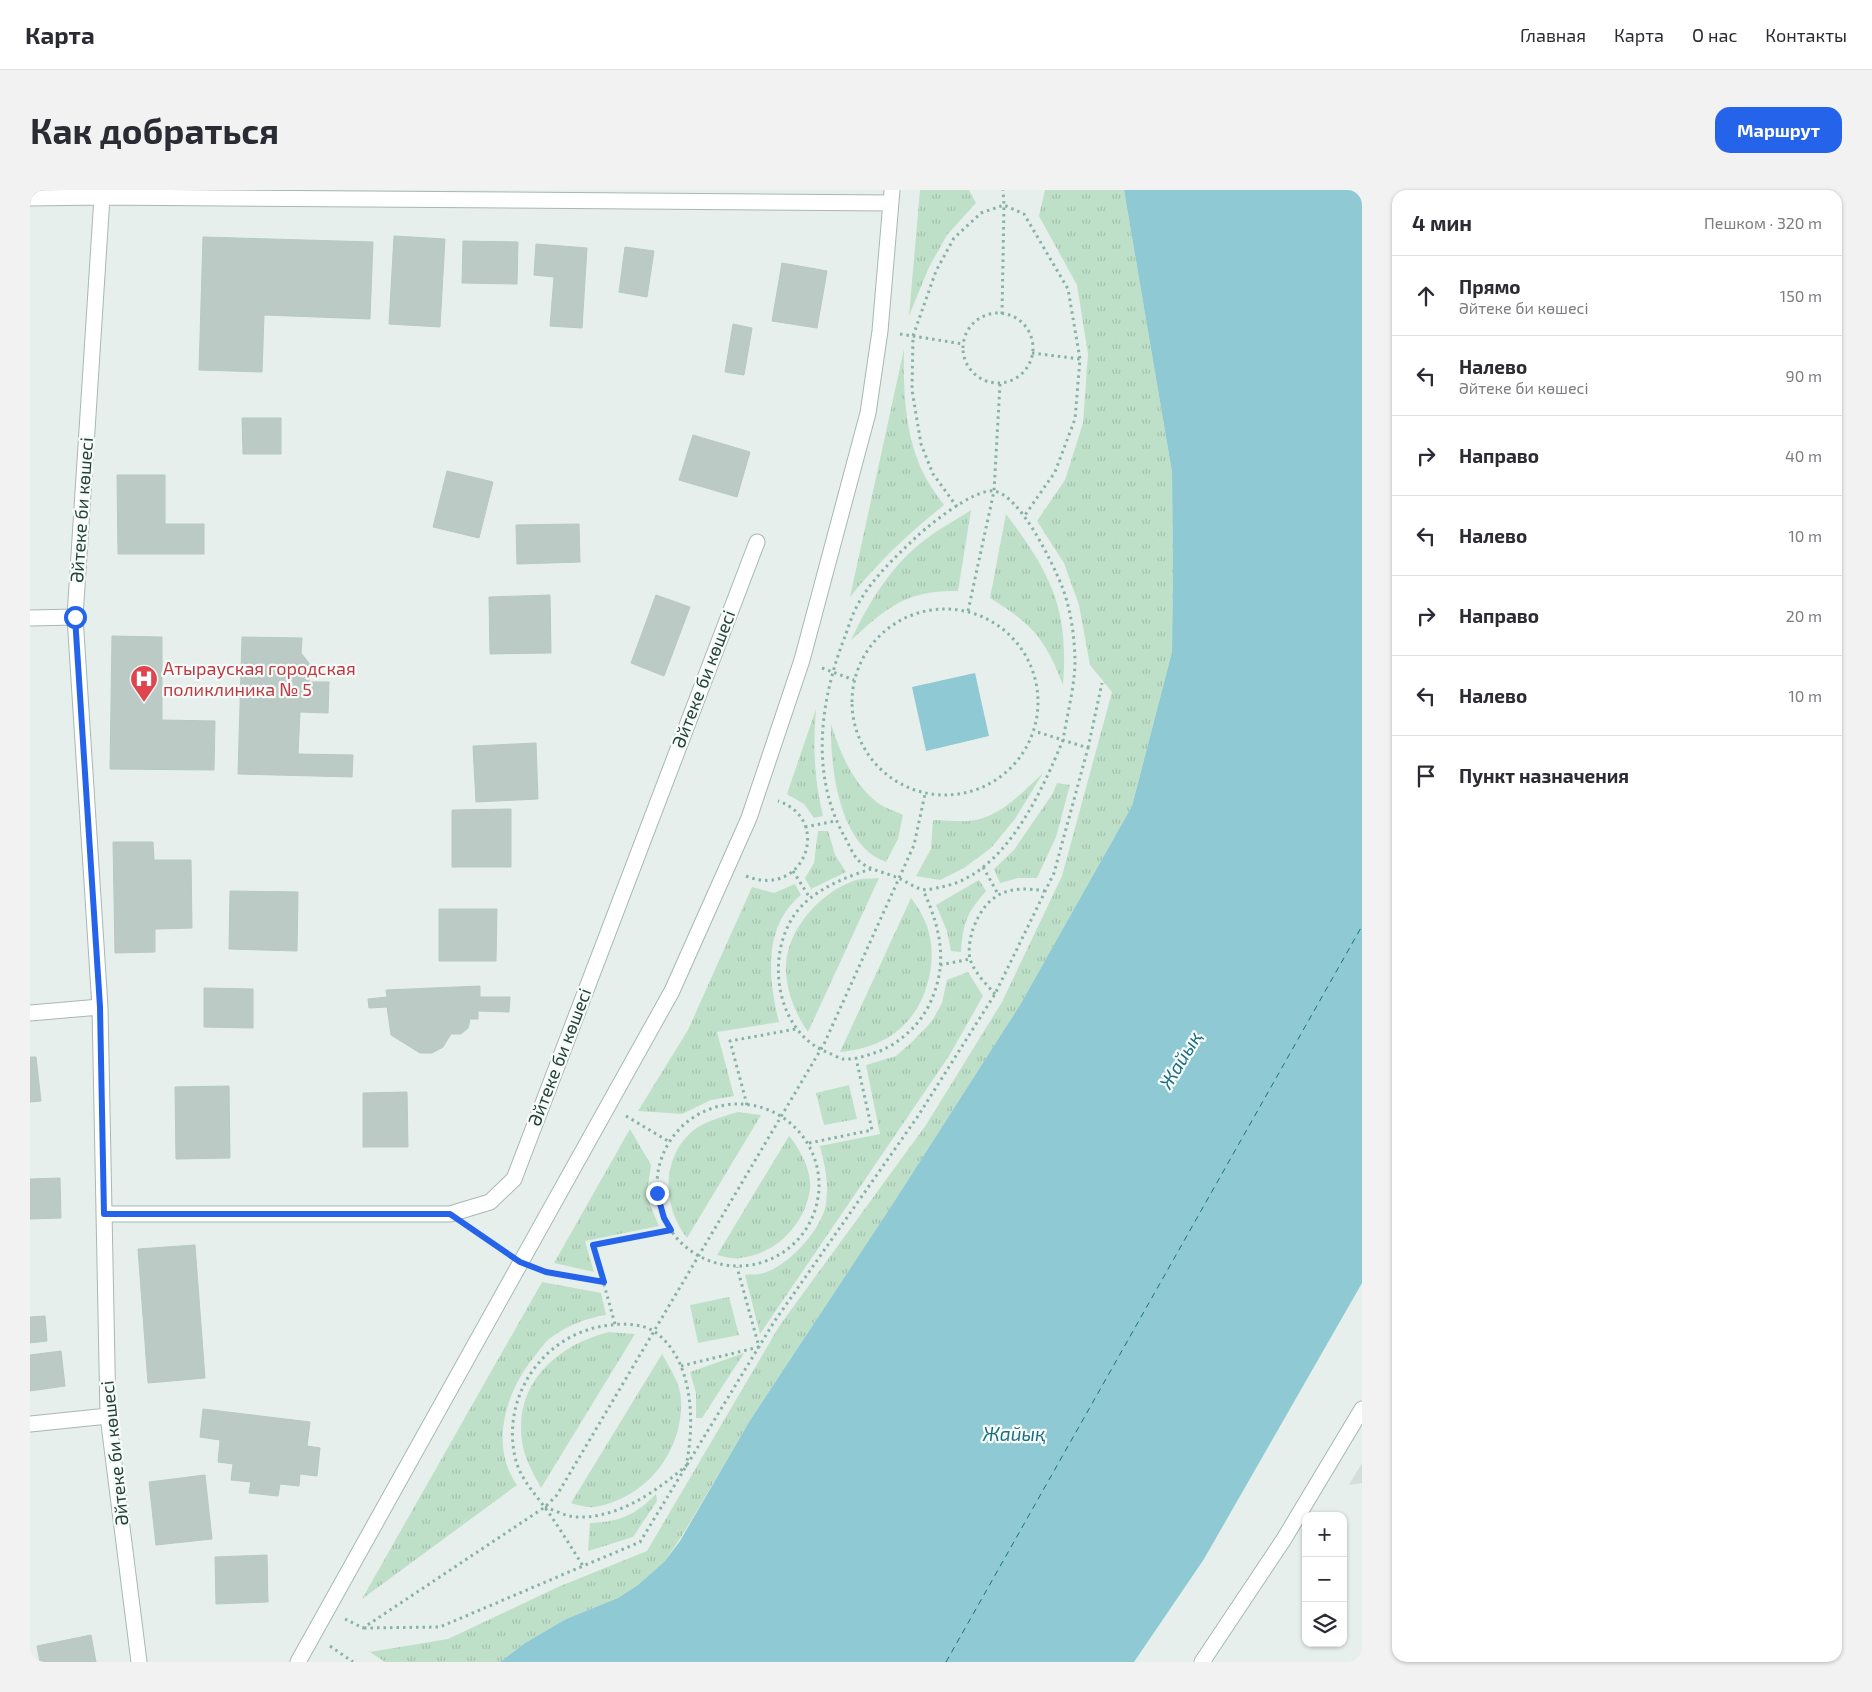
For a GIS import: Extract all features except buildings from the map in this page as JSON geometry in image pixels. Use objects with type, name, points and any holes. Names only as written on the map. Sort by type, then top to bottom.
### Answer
[{"type":"street","points":[[30,198],[104,193],[891,196],[880,331],[868,412],[802,660],[758,795],[672,991],[298,1662]]},
{"type":"street","name":"Әйтеке би көшесі","points":[[104,193],[75,617],[100,1007],[108,1416],[139,1662]]},
{"type":"street","name":"Әйтеке би көшесі","points":[[104,1214],[450,1214],[490,1202],[514,1179],[757,542]]},
{"type":"street","points":[[30,618],[75,617]]},
{"type":"street","points":[[30,1013],[100,1007]]},
{"type":"street","points":[[1202,1662],[1284,1539],[1362,1409]]},
{"type":"street","points":[[30,1424],[108,1416]]},
{"type":"path","points":[[1002,190],[1004,205],[1002,314]]},
{"type":"path","points":[[957,507],[933,474],[921,444],[912,390],[913,336],[936,271],[954,238],[982,213],[1004,205],[1024,214],[1068,289],[1080,359],[1075,418],[1055,472],[1025,516]]},
{"type":"path","points":[[1002,314],[1018,320],[1027,328],[1032,339],[1032,353],[1024,371],[1015,378],[1000,384],[984,380],[974,374],[967,366],[963,344],[967,332],[974,323],[984,316],[1002,314]]},
{"type":"path","points":[[880,331],[963,344]]},
{"type":"path","points":[[1032,353],[1080,359]]},
{"type":"path","points":[[968,611],[994,491],[1000,384]]},
{"type":"path","points":[[994,491],[1004,496],[1025,516],[1062,586],[1072,627],[1075,665],[1063,740],[1042,790],[1006,844],[983,867],[957,884],[923,890],[858,860],[835,822],[825,784],[821,748],[824,708],[832,672],[855,609],[868,588],[915,537],[972,497],[994,491]]},
{"type":"path","points":[[939,608],[968,611],[998,624],[1022,646],[1036,675],[1040,707],[1032,739],[1014,766],[989,786],[958,795],[925,794],[898,783],[875,764],[859,739],[852,710],[854,680],[865,653],[884,630],[910,615],[939,608]]},
{"type":"path","points":[[802,660],[854,680]]},
{"type":"path","points":[[327,1610],[363,1628],[440,1627],[640,1542],[759,1346],[918,1116],[995,994],[1054,873],[1088,748],[1102,683]]},
{"type":"path","points":[[1034,731],[1088,748]]},
{"type":"path","points":[[363,1628],[545,1507],[557,1495],[820,1050],[914,845],[925,794]]},
{"type":"path","points":[[727,868],[756,880],[782,877],[800,867],[808,848],[804,823],[786,804],[758,795]]},
{"type":"path","points":[[805,827],[835,822]]},
{"type":"path","points":[[983,867],[998,894]]},
{"type":"path","points":[[872,868],[852,874],[810,898],[794,915],[783,939],[778,969],[781,996],[796,1029],[804,1039],[820,1050],[843,1059],[864,1057],[892,1046],[921,1021],[936,993],[941,938],[923,890]]},
{"type":"path","points":[[793,871],[810,898]]},
{"type":"path","points":[[995,994],[982,981],[970,960],[970,938],[979,913],[998,894],[1021,887],[1045,891]]},
{"type":"path","points":[[940,965],[970,960]]},
{"type":"path","points":[[747,1105],[730,1041],[796,1029]]},
{"type":"path","points":[[809,1143],[872,1130],[856,1058]]},
{"type":"path","points":[[738,1103],[747,1105],[766,1108],[781,1116],[790,1122],[809,1143],[819,1169],[819,1197],[811,1223],[795,1244],[774,1259],[749,1266],[723,1265],[698,1256],[678,1240],[671,1230],[664,1218],[657,1193],[658,1167],[668,1141],[686,1122],[711,1108],[738,1103]]},
{"type":"path","points":[[608,1105],[668,1141]]},
{"type":"path","points":[[450,1214],[520,1262],[546,1272],[604,1282]]},
{"type":"path","points":[[615,1324],[593,1245],[671,1230]]},
{"type":"path","points":[[737,1266],[759,1346]]},
{"type":"path","points":[[545,1507],[573,1517],[599,1516],[626,1507],[650,1493],[686,1466],[692,1439],[686,1384],[681,1366],[674,1353],[654,1332],[628,1323],[615,1324],[595,1326],[562,1341],[536,1363],[518,1396],[512,1429],[515,1458],[527,1487],[545,1507],[583,1566]]},
{"type":"path","points":[[681,1366],[759,1346]]},
{"type":"path","points":[[313,1635],[353,1662]]},
{"type":"shaded area","points":[[1362,1463],[1362,1483],[1349,1485]]},
{"type":"green space","points":[[920,190],[969,190],[976,203],[947,235],[929,267],[909,316]]},
{"type":"green space","points":[[1045,190],[1124,190],[1172,472],[1172,652],[1132,806],[1020,1005],[892,1205],[749,1422],[685,1531],[665,1561],[638,1585],[618,1598],[566,1619],[525,1643],[500,1662],[385,1662],[370,1652],[448,1639],[558,1587],[647,1551],[780,1325],[926,1125],[1002,1002],[1062,876],[1112,692],[1090,665],[1079,605],[1064,563],[1037,521],[1065,480],[1083,423],[1088,354],[1077,285],[1039,216]]},
{"type":"green space","points":[[904,349],[905,399],[914,449],[927,480],[944,505],[894,548],[850,597]]},
{"type":"green space","points":[[971,510],[958,591],[940,591],[911,597],[887,610],[851,640],[874,598],[902,560],[931,535]]},
{"type":"green space","points":[[1006,514],[1035,555],[1054,593],[1063,634],[1063,685],[1050,655],[1036,634],[1017,616],[990,598]]},
{"type":"green space","points":[[816,709],[815,762],[823,816],[814,818],[804,804],[787,794]]},
{"type":"green space","points":[[831,724],[843,757],[861,787],[878,803],[903,815],[898,839],[886,862],[870,853],[857,840],[840,803],[833,761]]},
{"type":"green space","points":[[1043,773],[1015,819],[991,848],[964,868],[940,880],[916,876],[931,849],[933,820],[969,821],[990,815],[1000,810],[1027,789]]},
{"type":"green space","points":[[1057,783],[1070,785],[1056,837],[1037,878],[1018,878],[1000,883],[994,869],[1014,850],[1053,793]]},
{"type":"green space","points":[[818,831],[828,831],[835,855],[846,872],[811,889],[805,878],[814,863]]},
{"type":"green space","points":[[879,878],[808,1032],[796,1011],[788,988],[786,972],[791,942],[807,915],[830,894],[856,880]]},
{"type":"green space","points":[[979,880],[986,891],[974,906],[967,919],[961,952],[951,951],[947,931],[936,905]]},
{"type":"green space","points":[[795,884],[801,895],[780,922],[774,937],[772,954],[772,988],[779,1022],[717,1032],[734,1096],[711,1100],[682,1114],[638,1111],[688,1030],[752,887],[774,893]]},
{"type":"green space","points":[[911,898],[926,924],[931,943],[930,973],[926,990],[919,1005],[900,1029],[873,1045],[840,1052]]},
{"type":"green space","points":[[968,972],[983,996],[949,1056],[760,1334],[745,1275],[770,1271],[792,1256],[811,1236],[823,1213],[827,1196],[826,1174],[820,1146],[880,1134],[866,1065],[896,1056],[913,1041],[932,1021],[942,1003],[947,980]]},
{"type":"green space","points":[[849,1085],[857,1119],[824,1125],[816,1093]]},
{"type":"green space","points":[[738,1112],[761,1115],[687,1238],[678,1225],[669,1195],[671,1165],[677,1150],[698,1127],[712,1120]]},
{"type":"green space","points":[[630,1129],[651,1165],[648,1186],[650,1205],[659,1226],[585,1241],[594,1272],[554,1263]]},
{"type":"green space","points":[[789,1136],[801,1154],[810,1182],[807,1202],[795,1226],[787,1236],[765,1251],[740,1258],[717,1255]]},
{"type":"green space","points":[[542,1282],[601,1293],[606,1315],[576,1323],[549,1339],[524,1371],[516,1386],[504,1419],[503,1436],[504,1453],[509,1470],[517,1485],[362,1599]]},
{"type":"green space","points":[[729,1297],[739,1335],[698,1343],[690,1305]]},
{"type":"green space","points":[[609,1332],[635,1334],[541,1488],[529,1465],[522,1441],[521,1420],[525,1401],[532,1384],[543,1370],[572,1346]]},
{"type":"green space","points":[[744,1353],[702,1418],[696,1418],[696,1393],[690,1372]]},
{"type":"green space","points":[[662,1354],[672,1371],[681,1394],[680,1419],[668,1455],[644,1484],[629,1494],[612,1502],[594,1507],[585,1507],[571,1503]]},
{"type":"green space","points":[[656,1494],[657,1501],[633,1537],[588,1551],[590,1523],[610,1521],[626,1516],[641,1507]]},
{"type":"water","name":"Жайық","points":[[1124,190],[1362,190],[1362,1283],[1204,1559],[1134,1662],[500,1662],[525,1643],[566,1619],[618,1598],[638,1585],[665,1561],[680,1541],[749,1422],[892,1205],[1020,1005],[1132,806],[1172,652],[1172,472]]},
{"type":"water","points":[[975,673],[989,736],[926,751],[912,687]]},
{"type":"ferry route","points":[[946,1662],[1362,926]]},
{"type":"place","name":"Атырауская городская поликлиника № 5","points":[[144,703]]},
{"type":"route","points":[[75,617],[100,1007],[104,1214],[450,1214],[520,1262],[546,1272],[604,1282],[593,1245],[671,1230],[664,1218],[657,1193]]}]
